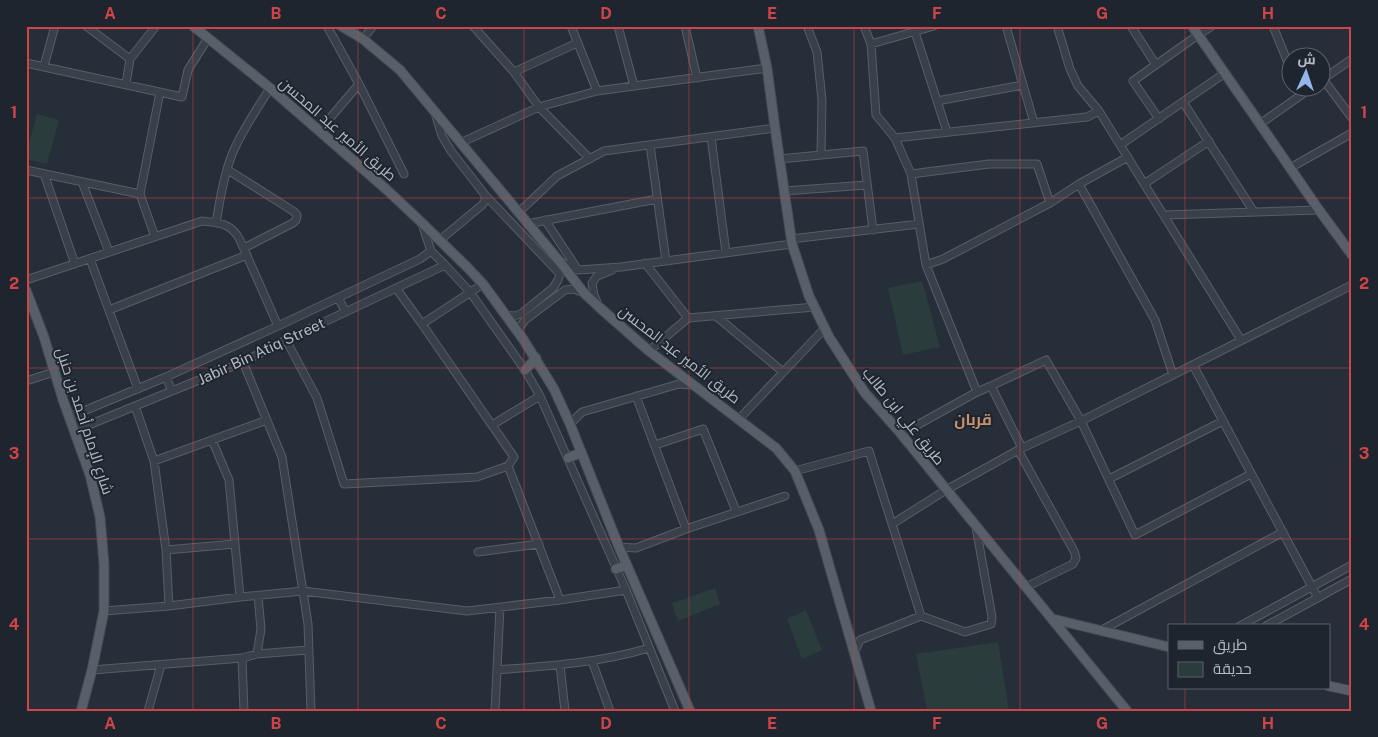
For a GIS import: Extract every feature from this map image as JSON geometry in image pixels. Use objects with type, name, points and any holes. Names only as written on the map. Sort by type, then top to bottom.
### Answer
[{"type":"main road","name":"طريق الأمير عبد المحسن","points":[[193,26],[270,88],[420,221],[482,284],[517,331],[554,389],[570,424],[619,547],[690,711]]},
{"type":"main road","name":"طريق الأمير عبد المحسن","points":[[341,26],[362,39],[400,70],[584,293],[649,352],[776,448],[796,471],[819,530],[871,711]]},
{"type":"main road","name":"طريق علي ابن طالب","points":[[758,26],[767,68],[792,242],[809,296],[829,337],[865,393],[901,434],[1128,711]]},
{"type":"main road","points":[[1192,26],[1352,255]]},
{"type":"main road","name":"شارع الإمام أحمد بن حنبل","points":[[26,290],[44,337],[54,372],[90,475],[100,517],[104,564],[104,610],[92,670],[81,711]]},
{"type":"main road","points":[[525,370],[536,358]]},
{"type":"main road","points":[[568,458],[580,452]]},
{"type":"main road","points":[[616,569],[627,565]]},
{"type":"main road","points":[[1052,619],[1168,647]]},
{"type":"main road","points":[[1330,686],[1352,692]]},
{"type":"street","points":[[44,66],[55,26]]},
{"type":"street","points":[[86,26],[130,59]]},
{"type":"street","points":[[126,84],[130,59],[156,26]]},
{"type":"street","points":[[327,26],[359,84],[404,174]]},
{"type":"street","points":[[362,39],[373,26]]},
{"type":"street","points":[[473,26],[514,72],[539,107],[590,158]]},
{"type":"street","points":[[571,26],[597,91]]},
{"type":"street","points":[[618,26],[634,86]]},
{"type":"street","points":[[684,26],[697,78]]},
{"type":"street","points":[[808,26],[817,52],[822,100],[821,155]]},
{"type":"street","points":[[864,26],[871,44],[876,115],[894,138],[911,174],[926,265],[977,392]]},
{"type":"street","points":[[871,44],[934,26]]},
{"type":"street","points":[[1006,26],[1034,123]]},
{"type":"street","points":[[1066,26],[1058,29],[1070,69],[1078,86],[1100,111],[1241,340]]},
{"type":"street","points":[[1131,26],[1156,65]]},
{"type":"street","points":[[1159,119],[1133,81],[1212,26]]},
{"type":"street","points":[[1273,26],[1282,48]]},
{"type":"street","points":[[915,32],[947,132]]},
{"type":"street","points":[[26,62],[182,97],[188,70],[208,38]]},
{"type":"street","points":[[514,72],[577,43]]},
{"type":"street","points":[[1330,74],[1352,59]]},
{"type":"street","points":[[460,144],[539,107],[597,91],[767,68]]},
{"type":"street","points":[[1120,145],[1225,73]]},
{"type":"street","points":[[319,131],[359,84]]},
{"type":"street","points":[[937,101],[1023,85]]},
{"type":"street","points":[[216,223],[223,185],[234,152],[245,129],[270,88]]},
{"type":"street","points":[[1330,90],[1352,118]]},
{"type":"street","points":[[155,237],[140,194],[160,92]]},
{"type":"street","points":[[1260,124],[1292,98]]},
{"type":"street","points":[[1184,102],[1254,212]]},
{"type":"street","points":[[435,111],[442,136],[451,152],[485,195],[561,267],[578,270],[621,267],[919,224]]},
{"type":"street","points":[[894,138],[1087,117],[1100,111]]},
{"type":"street","points":[[518,213],[557,176],[604,152],[775,128]]},
{"type":"street","points":[[1290,168],[1352,133]]},
{"type":"street","points":[[711,137],[726,253]]},
{"type":"street","points":[[1144,184],[1209,141]]},
{"type":"street","points":[[650,145],[666,261]]},
{"type":"street","points":[[779,159],[863,151],[873,230]]},
{"type":"street","points":[[926,265],[943,259],[1050,203],[1079,184],[1128,157]]},
{"type":"street","points":[[911,174],[989,164],[1038,164],[1050,203]]},
{"type":"street","points":[[26,170],[140,194]]},
{"type":"street","points":[[109,310],[245,252],[294,223],[297,217],[293,211],[228,170]]},
{"type":"street","points":[[44,174],[75,264]]},
{"type":"street","points":[[82,182],[109,252]]},
{"type":"street","points":[[1079,184],[1155,320],[1173,375]]},
{"type":"street","points":[[784,191],[867,185]]},
{"type":"street","points":[[440,240],[482,205],[485,201],[485,195]]},
{"type":"street","points":[[527,224],[658,199]]},
{"type":"street","points":[[1164,215],[1319,210]]},
{"type":"street","points":[[545,220],[578,270]]},
{"type":"street","points":[[26,280],[202,221],[223,224],[235,231],[278,326]]},
{"type":"street","points":[[420,221],[431,251],[470,292],[525,370],[540,396],[626,590],[675,711]]},
{"type":"street","name":"Jabir Bin Atiq Street","points":[[69,417],[166,377],[278,326],[420,259],[431,251]]},
{"type":"street","points":[[90,258],[138,389]]},
{"type":"street","points":[[645,264],[688,318]]},
{"type":"street","name":"Jabir Bin Atiq Street","points":[[74,431],[244,362],[286,340],[445,265]]},
{"type":"street","points":[[505,315],[521,314],[553,288],[558,280],[561,267]]},
{"type":"street","points":[[599,307],[594,295],[592,282],[597,276],[621,267]]},
{"type":"street","points":[[422,324],[482,284]]},
{"type":"street","points":[[892,524],[946,490],[1020,449],[1081,421],[1352,285]]},
{"type":"street","points":[[286,340],[317,398],[344,484],[477,477],[508,466],[514,457],[396,288]]},
{"type":"street","points":[[517,331],[525,320],[564,290],[574,289],[584,293]]},
{"type":"street","points":[[338,298],[346,312]]},
{"type":"street","points":[[649,352],[688,318],[815,307]]},
{"type":"street","points":[[716,316],[783,372]]},
{"type":"street","points":[[739,419],[825,328]]},
{"type":"street","points":[[901,434],[977,392],[1046,360],[1081,421],[1135,535],[1252,474]]},
{"type":"street","points":[[244,362],[282,457],[308,624],[311,711]]},
{"type":"street","points":[[1193,365],[1318,598]]},
{"type":"street","points":[[26,381],[54,372]]},
{"type":"street","points":[[166,377],[172,391]]},
{"type":"street","points":[[570,424],[582,412],[679,384],[693,384]]},
{"type":"street","points":[[992,386],[1020,449],[1076,558],[1073,564],[1026,587]]},
{"type":"street","points":[[492,426],[540,396]]},
{"type":"street","points":[[636,396],[686,528]]},
{"type":"street","points":[[135,406],[154,461],[166,550],[169,606]]},
{"type":"street","points":[[154,461],[267,420]]},
{"type":"street","points":[[1109,479],[1223,422]]},
{"type":"street","points":[[655,445],[703,429],[736,511]]},
{"type":"street","points":[[212,440],[229,480],[240,597]]},
{"type":"street","points":[[796,471],[869,451],[921,616]]},
{"type":"street","points":[[508,466],[560,600]]},
{"type":"street","points":[[619,547],[636,548],[686,528],[785,496]]},
{"type":"street","points":[[854,653],[860,640],[921,616],[965,632],[991,624],[992,617],[976,525]]},
{"type":"street","points":[[1100,631],[1283,532]]},
{"type":"street","points":[[166,550],[235,544]]},
{"type":"street","points":[[478,552],[539,544]]},
{"type":"street","points":[[1244,624],[1352,565]]},
{"type":"street","points":[[1270,624],[1352,579]]},
{"type":"street","points":[[104,610],[169,606],[240,597],[303,592],[467,611],[626,590]]},
{"type":"street","points":[[257,654],[261,629],[258,596]]},
{"type":"street","points":[[495,711],[500,607]]},
{"type":"street","points":[[497,670],[592,661],[649,648]]},
{"type":"street","points":[[92,670],[242,658],[257,654],[308,650]]},
{"type":"street","points":[[242,658],[244,711]]},
{"type":"street","points":[[592,661],[610,711]]},
{"type":"street","points":[[148,711],[161,665]]},
{"type":"street","points":[[560,665],[565,711]]},
{"type":"green space","points":[[37,114],[59,120],[47,164],[26,159]]},
{"type":"green space","points":[[922,281],[940,347],[903,355],[888,288]]},
{"type":"green space","points":[[715,588],[720,604],[678,621],[672,603]]},
{"type":"green space","points":[[806,610],[822,650],[802,659],[787,619]]},
{"type":"green space","points":[[998,642],[1009,711],[927,711],[916,654]]},
{"type":"district","name":"قربان","points":[[973,419]]}]
